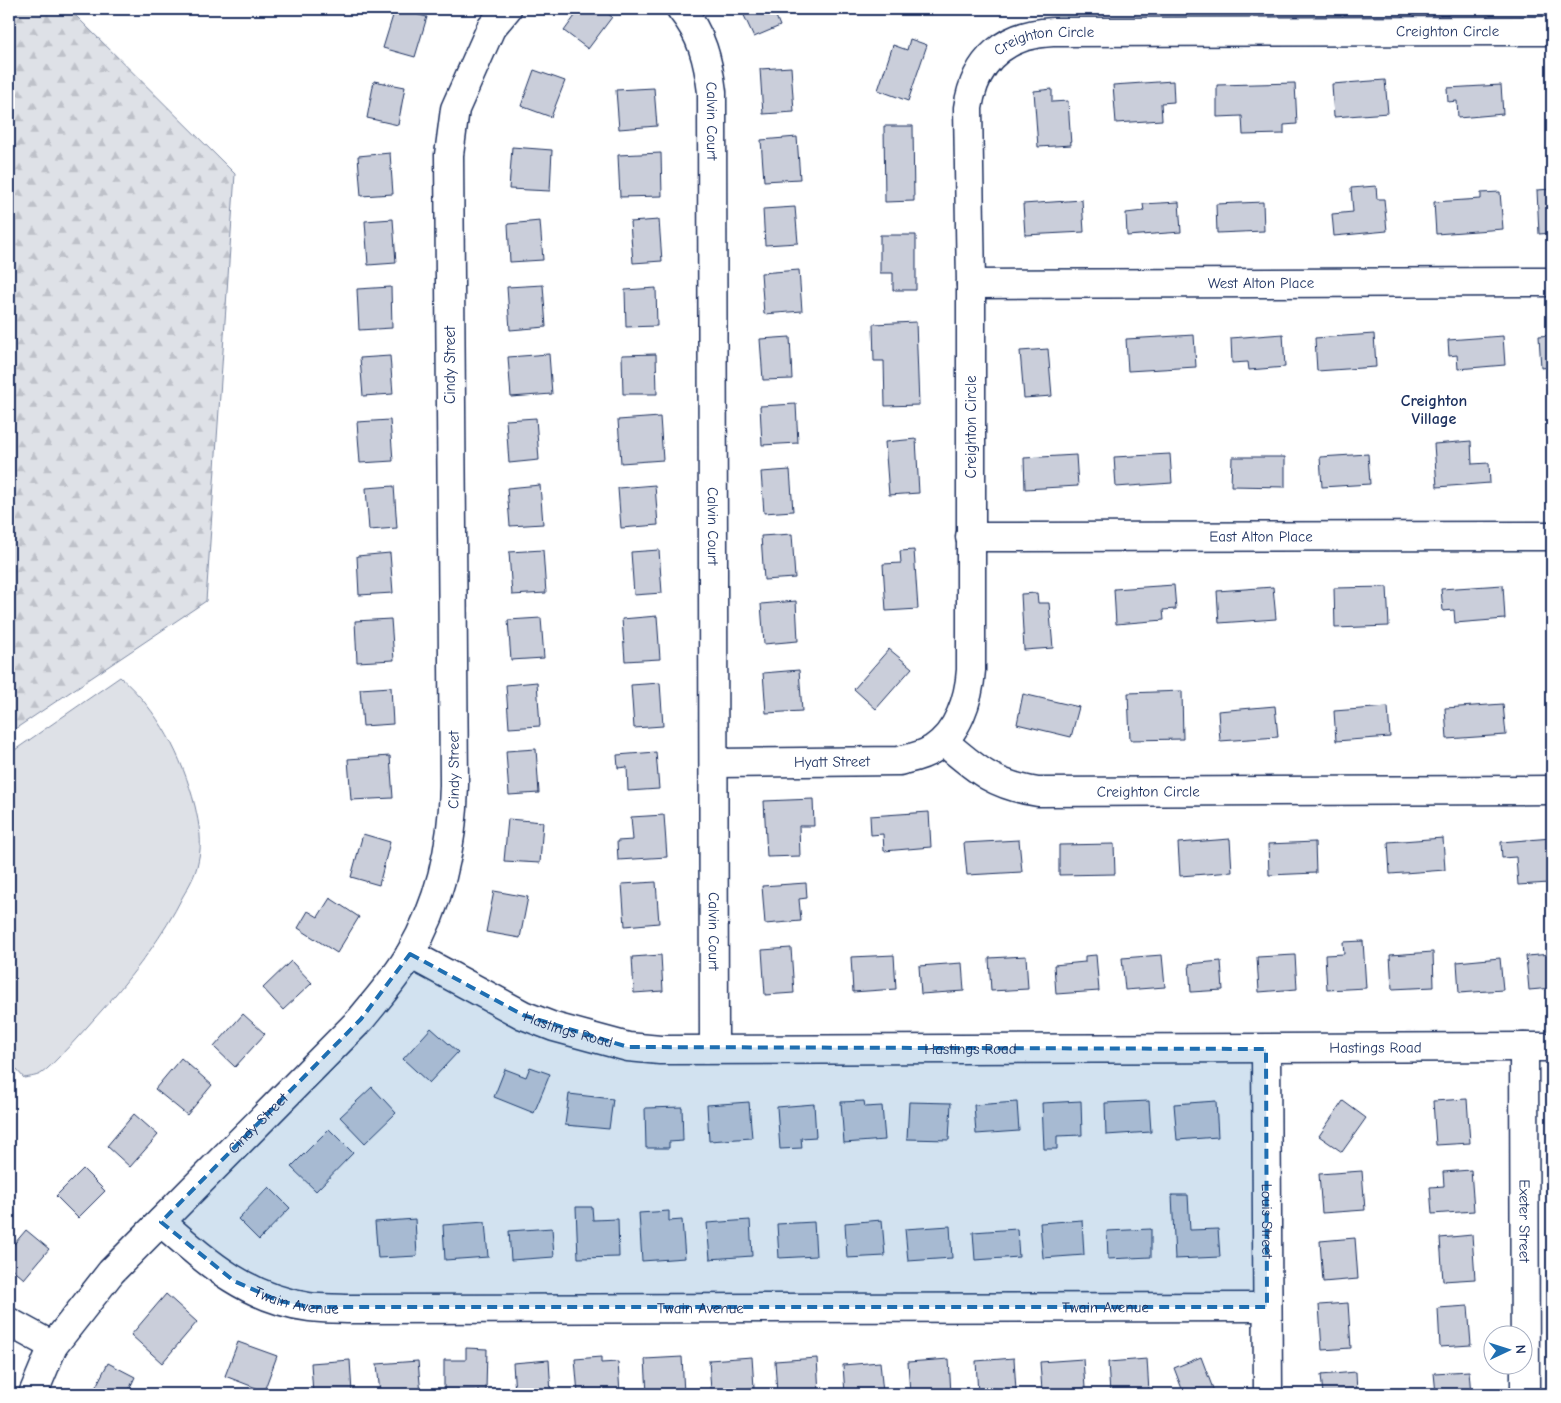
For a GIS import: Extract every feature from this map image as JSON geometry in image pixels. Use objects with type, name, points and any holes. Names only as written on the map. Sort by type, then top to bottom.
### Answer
[{"type":"street","name":"Cindy Street","points":[[33,1394],[53,1346],[111,1272],[361,1019],[390,984],[410,954],[424,926],[443,875],[453,814],[449,155],[455,109],[491,28],[507,9]]},
{"type":"street","name":"Calvin Court","points":[[682,9],[691,21],[703,44],[712,92],[714,1049]]},
{"type":"street","name":"Creighton Circle","points":[[1552,31],[1379,20],[1053,32],[1037,33],[1010,42],[982,66],[970,90],[968,117],[971,284],[970,687],[960,717],[943,741],[978,770],[997,781],[1017,788],[1038,792],[1552,790]]},
{"type":"street","name":"West Alton Place","points":[[971,284],[1552,282]]},
{"type":"street","name":"East Alton Place","points":[[970,537],[1552,536]]},
{"type":"street","name":"Hyatt Street","points":[[714,763],[899,761],[932,750],[943,741]]},
{"type":"street","name":"Hastings Road","points":[[410,954],[524,1015],[554,1028],[628,1047],[660,1050],[1552,1047]]},
{"type":"street","name":"Exeter Street","points":[[1524,1047],[1525,1394]]},
{"type":"street","name":"Louis Street","points":[[1266,1049],[1268,1394]]},
{"type":"street","name":"Twain Avenue","points":[[161,1222],[208,1263],[234,1281],[256,1293],[278,1301],[310,1307],[398,1309],[1267,1307]]},
{"type":"street","points":[[9,1322],[53,1346]]},
{"type":"highlighted area","points":[[410,954],[523,1015],[628,1047],[1266,1049],[1267,1307],[309,1307],[279,1301],[234,1281],[161,1222],[361,1019]]},
{"type":"green space","points":[[9,9],[69,9],[235,174],[206,601],[9,733]]},
{"type":"green space","points":[[120,677],[146,704],[176,752],[190,787],[199,827],[200,848],[197,866],[190,884],[167,925],[150,951],[120,989],[49,1067],[38,1075],[24,1078],[9,1061],[9,754]]},
{"type":"building","points":[[395,9],[427,17],[415,57],[383,48]]},
{"type":"building","points":[[580,9],[602,9],[612,17],[588,49],[564,31]]},
{"type":"building","points":[[741,9],[773,9],[780,26],[754,37]]},
{"type":"building","points":[[910,39],[927,45],[908,101],[878,90],[893,45],[907,50]]},
{"type":"building","points":[[791,67],[794,112],[763,114],[760,69]]},
{"type":"building","points":[[534,70],[565,81],[551,117],[521,106]]},
{"type":"building","points":[[1385,80],[1388,113],[1334,117],[1332,84]]},
{"type":"building","points":[[374,81],[405,87],[398,125],[367,118]]},
{"type":"building","points":[[1173,81],[1174,102],[1161,103],[1162,120],[1116,123],[1113,85]]},
{"type":"building","points":[[1295,83],[1297,124],[1284,125],[1284,134],[1243,135],[1242,116],[1217,117],[1217,85]]},
{"type":"building","points":[[1547,83],[1552,83],[1552,101],[1548,101]]},
{"type":"building","points":[[1501,85],[1503,114],[1458,118],[1457,101],[1448,102],[1447,88]]},
{"type":"building","points":[[654,88],[657,126],[619,129],[616,90]]},
{"type":"building","points":[[1052,89],[1052,102],[1068,101],[1071,145],[1038,147],[1034,91]]},
{"type":"building","points":[[884,126],[913,126],[914,201],[885,202]]},
{"type":"building","points":[[797,137],[800,179],[764,181],[761,140]]},
{"type":"building","points":[[512,147],[552,150],[550,191],[509,189]]},
{"type":"building","points":[[390,153],[393,194],[361,196],[358,156]]},
{"type":"building","points":[[661,153],[662,196],[620,197],[618,155]]},
{"type":"building","points":[[1376,186],[1377,199],[1384,199],[1387,231],[1334,236],[1332,214],[1353,212],[1351,188]]},
{"type":"building","points":[[1552,189],[1552,233],[1539,234],[1537,190]]},
{"type":"building","points":[[1500,192],[1503,229],[1436,234],[1434,202],[1481,199],[1481,193]]},
{"type":"building","points":[[1082,200],[1084,232],[1025,235],[1023,204]]},
{"type":"building","points":[[1179,202],[1181,232],[1127,236],[1126,213],[1144,211],[1143,204]]},
{"type":"building","points":[[1263,202],[1264,231],[1217,233],[1216,204]]},
{"type":"building","points":[[795,207],[798,243],[765,245],[763,209]]},
{"type":"building","points":[[393,219],[396,263],[368,265],[365,221]]},
{"type":"building","points":[[659,220],[662,261],[633,263],[630,222]]},
{"type":"building","points":[[540,221],[543,260],[510,262],[508,224]]},
{"type":"building","points":[[880,235],[916,235],[916,290],[893,290],[893,273],[880,273]]},
{"type":"building","points":[[799,270],[802,311],[764,314],[761,273]]},
{"type":"building","points":[[543,285],[546,327],[510,330],[507,287]]},
{"type":"building","points":[[391,287],[392,328],[359,330],[357,289]]},
{"type":"building","points":[[656,288],[657,326],[626,327],[625,290]]},
{"type":"building","points":[[916,322],[919,405],[885,406],[884,361],[874,361],[873,324]]},
{"type":"building","points":[[1283,334],[1285,367],[1249,370],[1248,362],[1232,363],[1231,338]]},
{"type":"building","points":[[1374,334],[1376,367],[1317,371],[1315,338]]},
{"type":"building","points":[[1194,335],[1196,367],[1128,371],[1126,339]]},
{"type":"building","points":[[1552,335],[1552,367],[1541,368],[1539,336]]},
{"type":"building","points":[[1503,336],[1505,365],[1458,369],[1457,355],[1449,356],[1448,340]]},
{"type":"building","points":[[790,337],[792,379],[763,380],[760,339]]},
{"type":"building","points":[[1048,349],[1052,396],[1024,398],[1020,351]]},
{"type":"building","points":[[549,354],[552,394],[511,397],[508,357]]},
{"type":"building","points":[[656,354],[657,394],[623,394],[622,355]]},
{"type":"building","points":[[390,356],[393,394],[363,396],[360,358]]},
{"type":"building","points":[[796,404],[798,443],[762,445],[760,406]]},
{"type":"building","points":[[660,417],[663,460],[621,463],[618,420]]},
{"type":"building","points":[[536,418],[539,460],[509,463],[506,420]]},
{"type":"building","points":[[390,420],[393,461],[360,463],[357,422]]},
{"type":"building","points":[[916,439],[919,493],[889,495],[885,442]]},
{"type":"building","points":[[1471,441],[1472,464],[1489,463],[1490,483],[1437,487],[1434,444]]},
{"type":"building","points":[[1170,454],[1172,483],[1116,487],[1114,457]]},
{"type":"building","points":[[1368,454],[1370,484],[1322,487],[1320,457]]},
{"type":"building","points":[[1076,455],[1078,486],[1025,489],[1024,458]]},
{"type":"building","points":[[1232,457],[1285,457],[1285,487],[1231,486]]},
{"type":"building","points":[[790,470],[793,511],[764,513],[761,472]]},
{"type":"building","points":[[540,485],[543,524],[510,526],[507,488]]},
{"type":"building","points":[[655,485],[658,525],[621,528],[618,488]]},
{"type":"building","points":[[394,486],[397,528],[369,530],[366,488]]},
{"type":"building","points":[[792,534],[795,578],[764,580],[761,536]]},
{"type":"building","points":[[543,550],[546,593],[512,595],[509,552]]},
{"type":"building","points":[[659,550],[662,593],[634,595],[631,552]]},
{"type":"building","points":[[914,550],[918,609],[886,611],[883,564],[901,563],[900,551]]},
{"type":"building","points":[[390,553],[393,593],[359,595],[357,556]]},
{"type":"building","points":[[1174,585],[1176,609],[1163,610],[1164,620],[1116,624],[1114,589]]},
{"type":"building","points":[[1503,585],[1505,619],[1455,623],[1454,610],[1443,611],[1441,589]]},
{"type":"building","points":[[1273,587],[1276,619],[1219,623],[1217,591]]},
{"type":"building","points":[[1387,587],[1389,626],[1335,628],[1334,588]]},
{"type":"building","points":[[1037,593],[1038,603],[1049,603],[1053,648],[1024,650],[1021,594]]},
{"type":"building","points":[[796,601],[798,641],[764,644],[761,604]]},
{"type":"building","points":[[657,616],[660,659],[625,661],[622,619]]},
{"type":"building","points":[[541,618],[544,658],[511,660],[508,620]]},
{"type":"building","points":[[391,619],[394,660],[357,662],[355,621]]},
{"type":"building","points":[[889,649],[912,668],[876,709],[854,689]]},
{"type":"building","points":[[799,670],[802,711],[766,713],[763,673]]},
{"type":"building","points":[[537,682],[540,726],[509,728],[506,685]]},
{"type":"building","points":[[660,683],[663,726],[634,728],[631,685]]},
{"type":"building","points":[[391,687],[393,724],[363,726],[360,689]]},
{"type":"building","points":[[1182,691],[1183,739],[1130,740],[1128,693]]},
{"type":"building","points":[[1023,694],[1079,707],[1071,737],[1017,724]]},
{"type":"building","points":[[1503,704],[1506,735],[1447,739],[1445,708]]},
{"type":"building","points":[[1275,706],[1278,737],[1220,741],[1218,711]]},
{"type":"building","points":[[1388,707],[1390,737],[1336,741],[1334,711]]},
{"type":"building","points":[[1548,707],[1552,707],[1552,740],[1550,740]]},
{"type":"building","points":[[536,749],[539,793],[509,795],[506,751]]},
{"type":"building","points":[[656,752],[659,789],[628,791],[627,767],[618,768],[617,755]]},
{"type":"building","points":[[390,756],[393,798],[351,800],[348,759]]},
{"type":"building","points":[[813,799],[814,826],[799,826],[800,856],[767,857],[764,801]]},
{"type":"building","points":[[929,812],[931,847],[884,851],[883,834],[871,835],[870,816]]},
{"type":"building","points":[[664,815],[667,857],[618,860],[617,841],[633,840],[631,817]]},
{"type":"building","points":[[508,819],[543,822],[540,863],[504,861]]},
{"type":"building","points":[[363,834],[390,842],[379,885],[351,877]]},
{"type":"building","points":[[1443,838],[1445,870],[1390,874],[1388,842]]},
{"type":"building","points":[[1552,838],[1552,872],[1549,872],[1549,883],[1518,885],[1516,857],[1502,858],[1501,842]]},
{"type":"building","points":[[1230,839],[1232,872],[1180,876],[1178,843]]},
{"type":"building","points":[[1019,840],[1022,872],[967,875],[964,843]]},
{"type":"building","points":[[1315,842],[1316,873],[1269,875],[1268,844]]},
{"type":"building","points":[[1114,844],[1115,874],[1059,875],[1059,845]]},
{"type":"building","points":[[656,882],[659,923],[625,926],[622,884]]},
{"type":"building","points":[[806,883],[807,898],[799,899],[801,921],[765,924],[762,886]]},
{"type":"building","points":[[494,891],[528,897],[520,938],[486,932]]},
{"type":"building","points":[[330,898],[359,917],[337,953],[298,928],[308,911],[318,917]]},
{"type":"building","points":[[1363,941],[1366,988],[1327,990],[1325,955],[1344,954],[1343,942]]},
{"type":"building","points":[[791,948],[794,993],[765,995],[762,950]]},
{"type":"building","points":[[1433,952],[1434,987],[1392,989],[1390,955]]},
{"type":"building","points":[[1552,954],[1552,988],[1529,990],[1526,956]]},
{"type":"building","points":[[661,955],[663,991],[634,993],[632,957]]},
{"type":"building","points":[[894,955],[896,989],[853,992],[851,957]]},
{"type":"building","points":[[1096,955],[1099,991],[1056,994],[1054,965],[1085,962],[1085,956]]},
{"type":"building","points":[[1162,955],[1165,987],[1125,990],[1122,958]]},
{"type":"building","points":[[1295,955],[1297,989],[1259,992],[1257,957]]},
{"type":"building","points":[[1026,956],[1028,989],[991,991],[989,958]]},
{"type":"building","points":[[1500,958],[1503,990],[1459,993],[1457,962]]},
{"type":"building","points":[[291,961],[312,983],[283,1010],[263,988]]},
{"type":"building","points":[[1221,961],[1223,990],[1191,992],[1189,964]]},
{"type":"building","points":[[962,963],[964,991],[921,994],[919,966]]},
{"type":"building","points":[[243,1014],[265,1034],[235,1067],[214,1047]]},
{"type":"building","points":[[431,1028],[458,1052],[429,1083],[403,1059]]},
{"type":"building","points":[[181,1058],[212,1085],[187,1115],[155,1089]]},
{"type":"building","points":[[530,1067],[550,1074],[534,1113],[494,1097],[505,1069],[526,1077]]},
{"type":"building","points":[[372,1087],[396,1113],[365,1143],[340,1117]]},
{"type":"building","points":[[569,1094],[613,1099],[609,1129],[565,1125]]},
{"type":"building","points":[[1467,1099],[1470,1143],[1436,1145],[1433,1101]]},
{"type":"building","points":[[864,1101],[865,1107],[882,1106],[885,1140],[844,1143],[841,1102]]},
{"type":"building","points":[[1081,1101],[1082,1135],[1057,1136],[1057,1149],[1044,1149],[1042,1103]]},
{"type":"building","points":[[1149,1101],[1151,1132],[1106,1135],[1105,1103]]},
{"type":"building","points":[[1216,1101],[1218,1137],[1177,1140],[1174,1104]]},
{"type":"building","points":[[1343,1101],[1366,1118],[1342,1152],[1319,1136]]},
{"type":"building","points":[[749,1102],[752,1138],[709,1141],[707,1105]]},
{"type":"building","points":[[909,1102],[951,1103],[949,1140],[907,1139]]},
{"type":"building","points":[[1017,1102],[1019,1131],[976,1134],[974,1105]]},
{"type":"building","points":[[814,1104],[816,1137],[801,1138],[802,1148],[780,1149],[777,1107]]},
{"type":"building","points":[[682,1107],[683,1141],[669,1142],[669,1148],[646,1148],[645,1108]]},
{"type":"building","points":[[134,1114],[158,1135],[130,1167],[107,1146]]},
{"type":"building","points":[[329,1129],[353,1153],[316,1191],[291,1167]]},
{"type":"building","points":[[83,1169],[105,1191],[78,1218],[56,1196]]},
{"type":"building","points":[[1471,1170],[1474,1211],[1432,1214],[1430,1187],[1444,1186],[1443,1172]]},
{"type":"building","points":[[1362,1171],[1365,1210],[1322,1213],[1319,1174]]},
{"type":"building","points":[[269,1187],[290,1208],[259,1240],[238,1219]]},
{"type":"building","points":[[1172,1195],[1188,1195],[1190,1230],[1218,1229],[1220,1257],[1175,1259]]},
{"type":"building","points":[[576,1207],[592,1207],[593,1220],[618,1219],[619,1257],[578,1258]]},
{"type":"building","points":[[669,1211],[669,1221],[682,1220],[685,1258],[642,1261],[639,1213]]},
{"type":"building","points":[[415,1219],[417,1256],[378,1258],[375,1222]]},
{"type":"building","points":[[750,1220],[752,1256],[710,1259],[707,1223]]},
{"type":"building","points":[[882,1220],[885,1256],[847,1258],[845,1223]]},
{"type":"building","points":[[1082,1220],[1084,1255],[1043,1258],[1040,1223]]},
{"type":"building","points":[[485,1222],[488,1257],[445,1260],[443,1225]]},
{"type":"building","points":[[814,1222],[816,1256],[779,1258],[777,1224]]},
{"type":"building","points":[[950,1226],[952,1258],[908,1261],[905,1229]]},
{"type":"building","points":[[552,1228],[554,1257],[511,1260],[509,1231]]},
{"type":"building","points":[[1017,1229],[1019,1257],[975,1260],[973,1232]]},
{"type":"building","points":[[1151,1229],[1151,1257],[1108,1259],[1107,1231]]},
{"type":"building","points":[[26,1230],[49,1249],[24,1279],[9,1266],[9,1250]]},
{"type":"building","points":[[1472,1235],[1475,1279],[1443,1281],[1440,1238]]},
{"type":"building","points":[[1355,1238],[1358,1279],[1323,1282],[1320,1241]]},
{"type":"building","points":[[166,1294],[197,1322],[162,1363],[131,1335]]},
{"type":"building","points":[[1348,1303],[1351,1348],[1322,1350],[1319,1305]]},
{"type":"building","points":[[1468,1306],[1471,1345],[1440,1347],[1438,1308]]},
{"type":"building","points":[[238,1342],[277,1356],[264,1391],[225,1376]]},
{"type":"building","points":[[466,1348],[487,1349],[486,1391],[444,1390],[444,1360],[466,1360]]},
{"type":"building","points":[[601,1357],[601,1363],[618,1362],[620,1394],[578,1394],[575,1359]]},
{"type":"building","points":[[682,1357],[684,1393],[647,1394],[645,1359]]},
{"type":"building","points":[[752,1357],[754,1388],[711,1391],[709,1360]]},
{"type":"building","points":[[1201,1357],[1215,1394],[1184,1394],[1174,1368]]},
{"type":"building","points":[[817,1358],[819,1394],[777,1394],[775,1361]]},
{"type":"building","points":[[1014,1358],[1016,1391],[978,1394],[976,1361]]},
{"type":"building","points":[[949,1359],[951,1394],[910,1394],[908,1362]]},
{"type":"building","points":[[1083,1359],[1085,1388],[1042,1391],[1040,1362]]},
{"type":"building","points":[[1147,1359],[1149,1392],[1110,1394],[1108,1362]]},
{"type":"building","points":[[350,1360],[352,1393],[313,1394],[311,1363]]},
{"type":"building","points":[[549,1360],[551,1394],[515,1394],[513,1363]]},
{"type":"building","points":[[418,1361],[421,1394],[380,1394],[377,1364]]},
{"type":"building","points":[[880,1362],[883,1393],[845,1394],[843,1365]]},
{"type":"building","points":[[108,1363],[135,1377],[127,1394],[92,1394]]},
{"type":"building","points":[[1469,1371],[1471,1394],[1436,1394],[1434,1373]]},
{"type":"building","points":[[1356,1372],[1357,1394],[1323,1394],[1321,1375]]},
{"type":"district","name":"Creighton Village","points":[[1434,410]]}]
